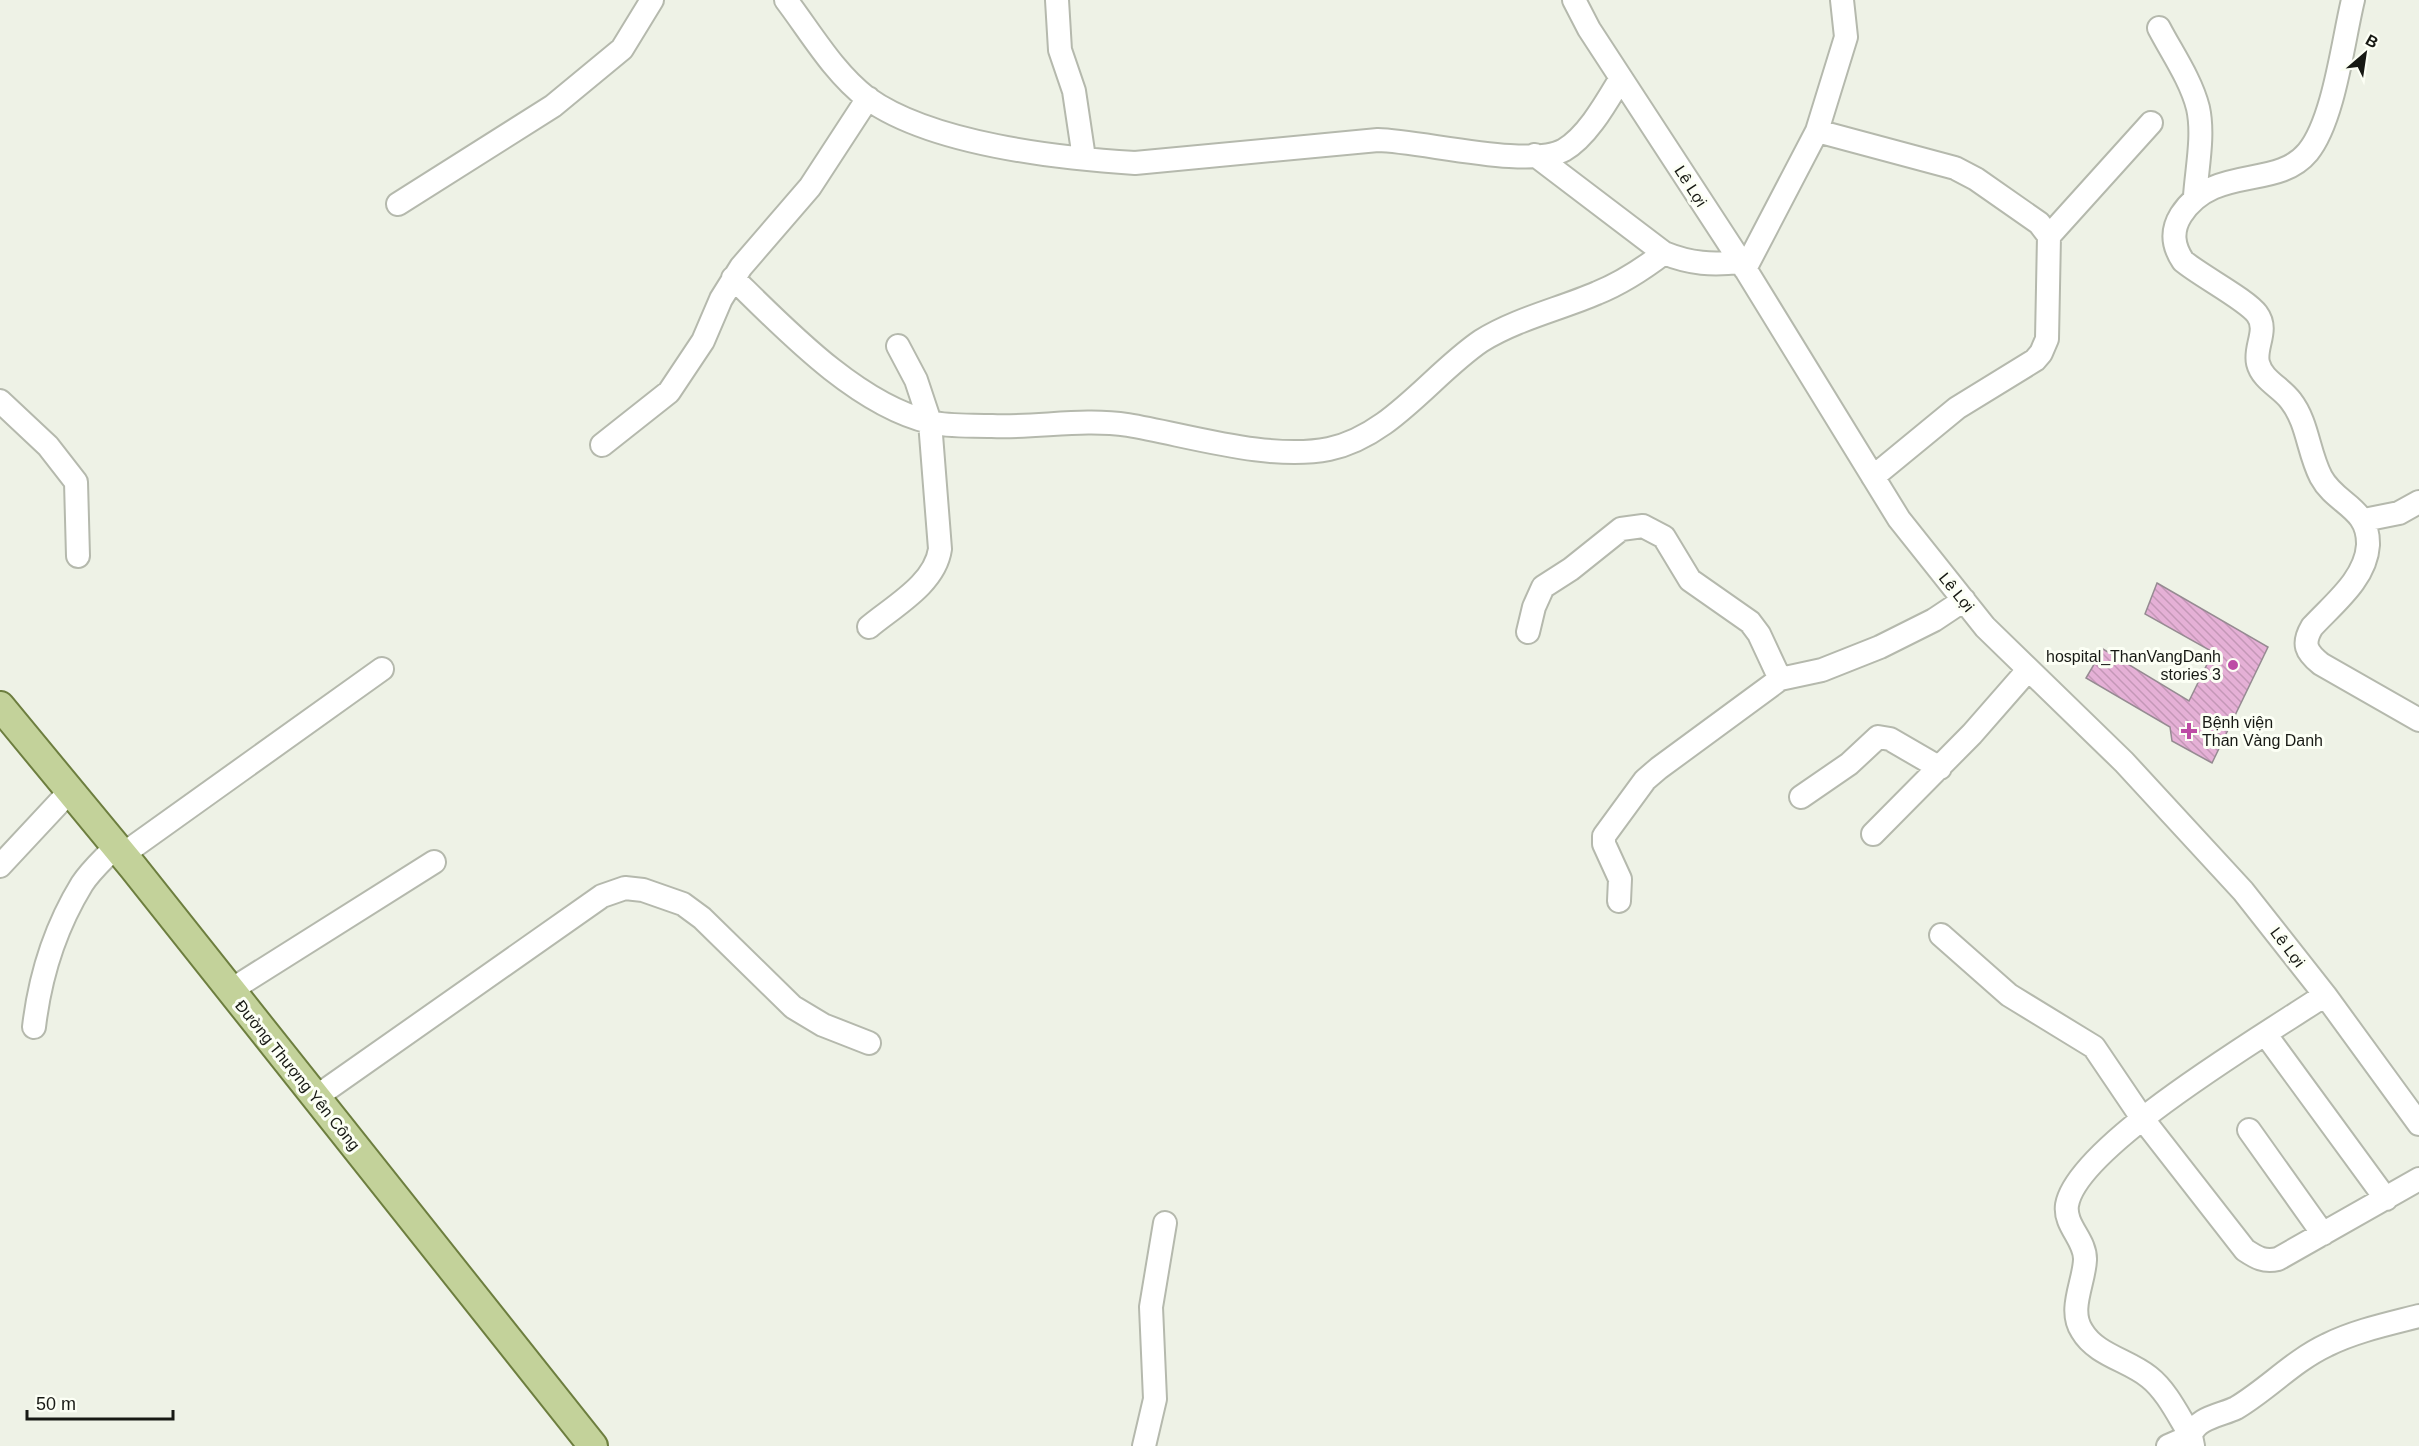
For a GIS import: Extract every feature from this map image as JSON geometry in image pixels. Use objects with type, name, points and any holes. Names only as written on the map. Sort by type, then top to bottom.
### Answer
[{"type":"main road","name":"Đường Thượng Yên Công","points":[[0,706],[119,850],[594,1446]]},
{"type":"street","points":[[398,204],[553,106],[622,50],[652,0]]},
{"type":"street","points":[[786,0],[842,74],[868,98],[893,113],[941,132],[1048,156],[1136,163],[1378,140],[1419,142],[1485,154],[1555,154],[1566,149],[1583,132],[1621,78]]},
{"type":"street","points":[[1056,0],[1060,50],[1074,91],[1084,158]]},
{"type":"street","name":"Lê Lợi","points":[[1574,0],[1621,78],[1743,266],[1899,519],[1985,627],[2183,823],[2250,898],[2325,995],[2419,1124]]},
{"type":"street","points":[[1535,155],[1664,253],[1710,266],[1743,266],[1817,131],[1846,37],[1842,0]]},
{"type":"street","points":[[2353,0],[2324,124],[2307,153],[2297,163],[2283,169],[2222,183],[2195,196],[2178,220],[2174,235],[2176,250],[2183,261],[2199,275],[2257,314],[2262,332],[2258,356],[2261,371],[2290,399],[2300,414],[2323,480],[2364,520],[2368,545],[2361,571],[2312,627],[2306,637],[2306,647],[2310,656],[2419,720]]},
{"type":"street","points":[[2159,28],[2192,91],[2198,108],[2200,124],[2195,196]]},
{"type":"street","points":[[602,445],[669,392],[703,341],[711,317],[734,278],[810,187],[868,98]]},
{"type":"street","points":[[1873,477],[1957,408],[2041,354],[2047,339],[2049,236],[2151,123]]},
{"type":"street","points":[[1817,131],[1954,168],[1976,179],[2038,223],[2049,236]]},
{"type":"street","points":[[734,278],[799,343],[877,401],[930,422],[996,426],[1103,421],[1246,448],[1327,450],[1363,436],[1383,424],[1461,356],[1485,339],[1621,283],[1664,253]]},
{"type":"street","points":[[869,627],[927,579],[938,561],[940,549],[930,422],[916,380],[898,346]]},
{"type":"street","points":[[0,401],[48,446],[76,482],[78,556]]},
{"type":"street","points":[[2364,520],[2399,513],[2419,502]]},
{"type":"street","points":[[1528,632],[1534,607],[1543,586],[1571,569],[1620,529],[1631,525],[1643,526],[1664,537],[1690,580],[1750,622],[1759,634],[1780,679]]},
{"type":"street","points":[[1619,901],[1619,874],[1604,840],[1612,824],[1645,780],[1780,679],[1822,670],[1880,647],[1934,620],[1964,600]]},
{"type":"street","points":[[34,1027],[39,987],[51,949],[83,882],[119,850],[382,669]]},
{"type":"street","points":[[1873,834],[1940,768],[2028,670]]},
{"type":"street","points":[[1801,797],[1849,764],[1878,737],[1890,739],[1940,768]]},
{"type":"street","points":[[0,866],[70,791]]},
{"type":"street","points":[[231,990],[434,862]]},
{"type":"street","points":[[316,1097],[602,896],[625,888],[643,890],[682,904],[702,918],[793,1007],[823,1025],[869,1043]]},
{"type":"street","points":[[1941,935],[2009,995],[2094,1047],[2142,1118],[2245,1250],[2257,1258],[2267,1261],[2278,1259],[2419,1179]]},
{"type":"street","points":[[2192,1441],[2150,1377],[2089,1341],[2080,1330],[2077,1305],[2085,1257],[2082,1245],[2069,1222],[2066,1208],[2070,1194],[2091,1164],[2142,1118],[2325,995]]},
{"type":"street","points":[[2266,1035],[2386,1198]]},
{"type":"street","points":[[2248,1130],[2323,1234]]},
{"type":"street","points":[[1144,1446],[1155,1399],[1151,1307],[1165,1223]]},
{"type":"street","points":[[2192,1441],[2192,1430],[2198,1425],[2233,1409],[2258,1394],[2284,1372],[2328,1344],[2419,1316]]},
{"type":"street","points":[[2169,1446],[2192,1441]]},
{"type":"building","name":"hospital_ThanVangDanh stories 3","points":[[2157,583],[2268,647],[2212,763],[2172,741],[2170,727],[2086,678],[2103,649],[2189,701],[2213,652],[2145,614]]},
{"type":"place","name":"hospital_ThanVangDanh stories 3","points":[[2233,665]]},
{"type":"place","name":"Bệnh viện Than Vàng Danh","points":[[2189,731]]}]
